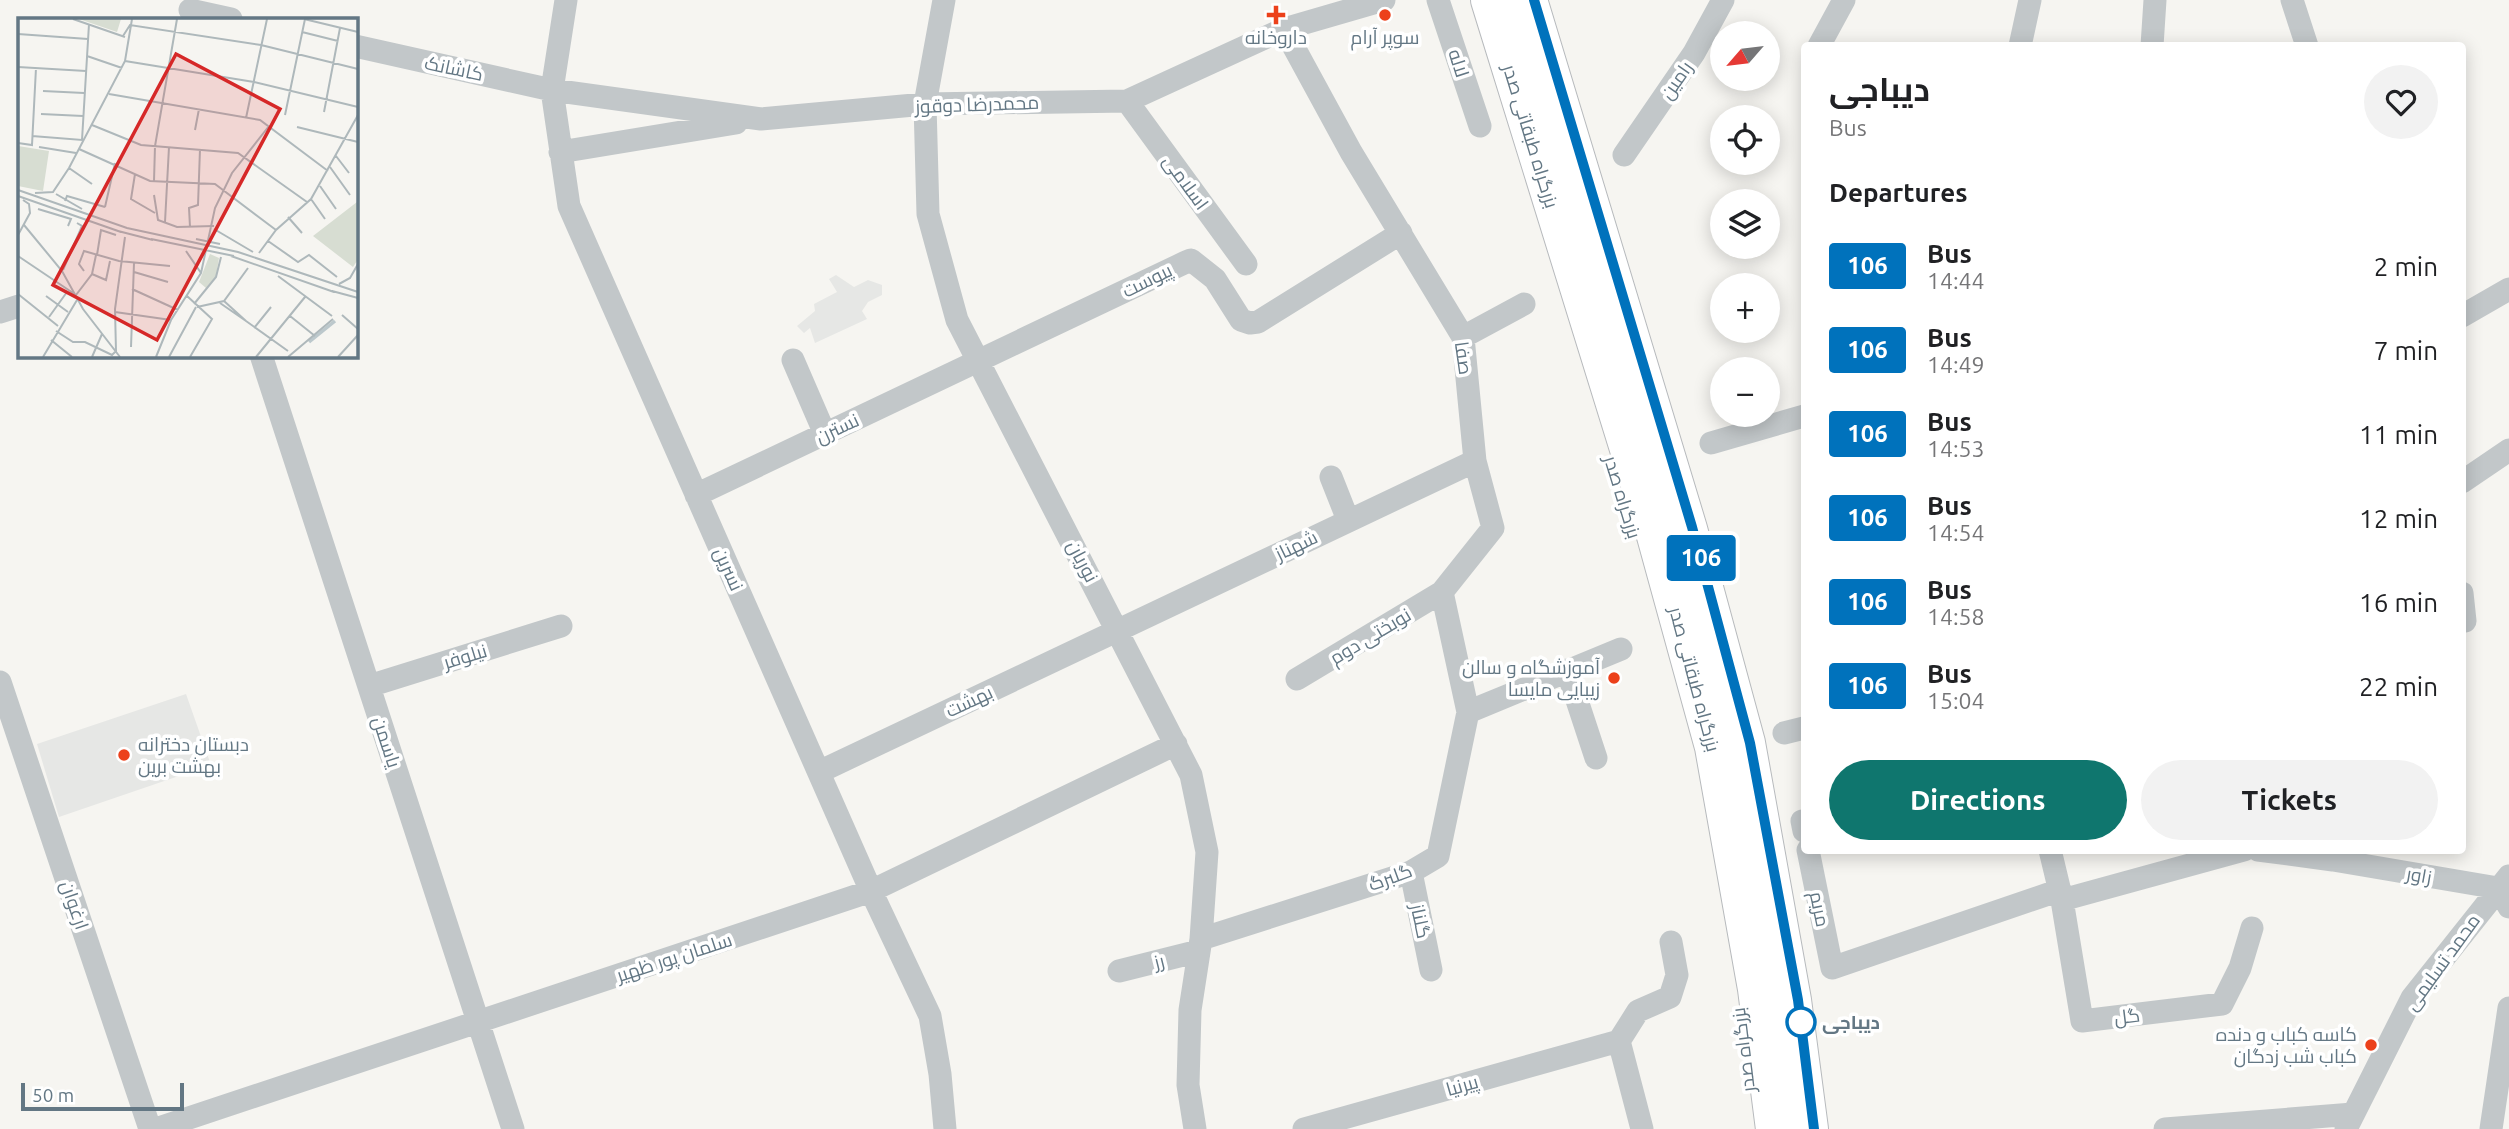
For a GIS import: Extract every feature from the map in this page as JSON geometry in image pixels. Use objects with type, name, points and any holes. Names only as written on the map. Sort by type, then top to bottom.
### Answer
[{"type":"highway","name":"بزرگراه صدر","points":[[1470,0],[1638,544],[1696,754],[1737,1000],[1753,1129]]},
{"type":"highway","name":"بزرگراه طبقاتی صدر","points":[[1490,0],[1656,536],[1714,747],[1757,989],[1775,1129]]},
{"type":"highway","name":"بزرگراه طبقاتی صدر","points":[[1528,0],[1688,529],[1746,743],[1792,1000],[1809,1129]]},
{"type":"highway","points":[[1534,0],[1692,527],[1750,743],[1798,1000],[1814,1129]]},
{"type":"street","name":"نسرین","points":[[566,0],[552,90],[569,206],[871,891],[930,1016],[946,1129]]},
{"type":"street","name":"نوریان","points":[[944,0],[925,104],[928,214],[957,320],[1191,775],[1207,852],[1200,945],[1190,1010],[1188,1085],[1195,1129]]},
{"type":"street","name":"محمدرضا دوقوز","points":[[552,90],[761,119],[925,104],[1127,101],[1284,29],[1315,10],[1384,0]]},
{"type":"street","name":"لاله","points":[[1438,0],[1480,126]]},
{"type":"street","name":"رامین","points":[[1624,155],[1694,53],[1723,0]]},
{"type":"street","points":[[1821,42],[1844,0]]},
{"type":"street","points":[[2021,42],[2030,0]]},
{"type":"street","points":[[2152,42],[2155,0]]},
{"type":"street","points":[[2292,0],[2306,42]]},
{"type":"street","points":[[191,10],[227,18]]},
{"type":"street","name":"صفا","points":[[1284,29],[1351,152],[1463,337],[1475,461],[1493,528],[1442,592]]},
{"type":"street","name":"کاشانک","points":[[357,46],[552,90]]},
{"type":"street","name":"اسلامی","points":[[1127,101],[1246,264]]},
{"type":"street","points":[[560,152],[761,119]]},
{"type":"street","name":"پیوست","points":[[979,362],[1191,260],[1215,279],[1241,320],[1258,322],[1401,233]]},
{"type":"street","points":[[2466,314],[2509,289]]},
{"type":"street","points":[[1463,337],[1524,304]]},
{"type":"street","points":[[0,312],[18,306]]},
{"type":"street","name":"یاسمن","points":[[262,357],[513,1129]]},
{"type":"street","points":[[793,360],[825,434]]},
{"type":"street","name":"نسترن","points":[[696,495],[979,362]]},
{"type":"street","points":[[1711,443],[1801,417]]},
{"type":"street","points":[[2466,477],[2509,450]]},
{"type":"street","name":"شهناز","points":[[1119,631],[1475,461]]},
{"type":"street","points":[[1331,477],[1348,520]]},
{"type":"street","points":[[1442,592],[1468,712],[1621,649]]},
{"type":"street","name":"نوبختی دوم","points":[[1297,679],[1442,592]]},
{"type":"street","name":"نیلوفر","points":[[369,686],[561,626]]},
{"type":"street","name":"بهشت","points":[[819,772],[1119,631]]},
{"type":"street","points":[[1567,670],[1596,758]]},
{"type":"street","name":"ارغوان","points":[[0,681],[150,1129]]},
{"type":"street","name":"گلبرگ","points":[[1200,945],[1411,872],[1438,856],[1468,712]]},
{"type":"street","name":"سلمان پور ظهیر","points":[[156,1129],[871,891],[1176,744]]},
{"type":"street","name":"مریم","points":[[1809,854],[1832,968],[2061,895]]},
{"type":"street","name":"گل","points":[[2051,854],[2061,895],[2082,1021],[2222,1004],[2240,968],[2252,928]]},
{"type":"street","points":[[2061,895],[2228,854]]},
{"type":"street","name":"زاور","points":[[2334,855],[2505,890]]},
{"type":"street","name":"گلناز","points":[[1411,872],[1431,970]]},
{"type":"street","name":"محمد تسلیمی","points":[[2350,1121],[2412,998],[2505,890]]},
{"type":"street","points":[[1642,1129],[1619,1041],[1638,1011],[1670,998],[1678,975],[1671,942]]},
{"type":"street","name":"رز","points":[[1119,971],[1200,945]]},
{"type":"street","points":[[2491,1129],[2509,1007]]},
{"type":"street","name":"پیرنیا","points":[[1304,1129],[1619,1041]]},
{"type":"street","points":[[2165,1129],[2350,1121]]},
{"type":"shaded area","points":[[836,275],[854,287],[868,280],[882,285],[882,295],[868,302],[862,311],[867,319],[815,343],[810,328],[804,333],[797,326],[815,311],[814,304],[837,292],[829,279]]},
{"type":"shaded area","name":"دبستان دخترانه بهشت برین","points":[[186,694],[211,765],[59,817],[37,744]]},
{"type":"bus line","name":"106","points":[[1534,0],[1692,527],[1750,743],[1798,1000],[1814,1129]]},
{"type":"place","name":"داروخانه","points":[[1276,15]]},
{"type":"place","name":"سوپر آرام","points":[[1385,15]]},
{"type":"place","name":"آموزشگاه و سالن زیبایی مایسا","points":[[1614,678]]},
{"type":"place","name":"دبستان دخترانه بهشت برین","points":[[124,755]]},
{"type":"place","name":"دیباجی","points":[[1801,1022]]},
{"type":"place","name":"کاسه کباب و دنده کباب شب زدگان","points":[[2371,1045]]}]
